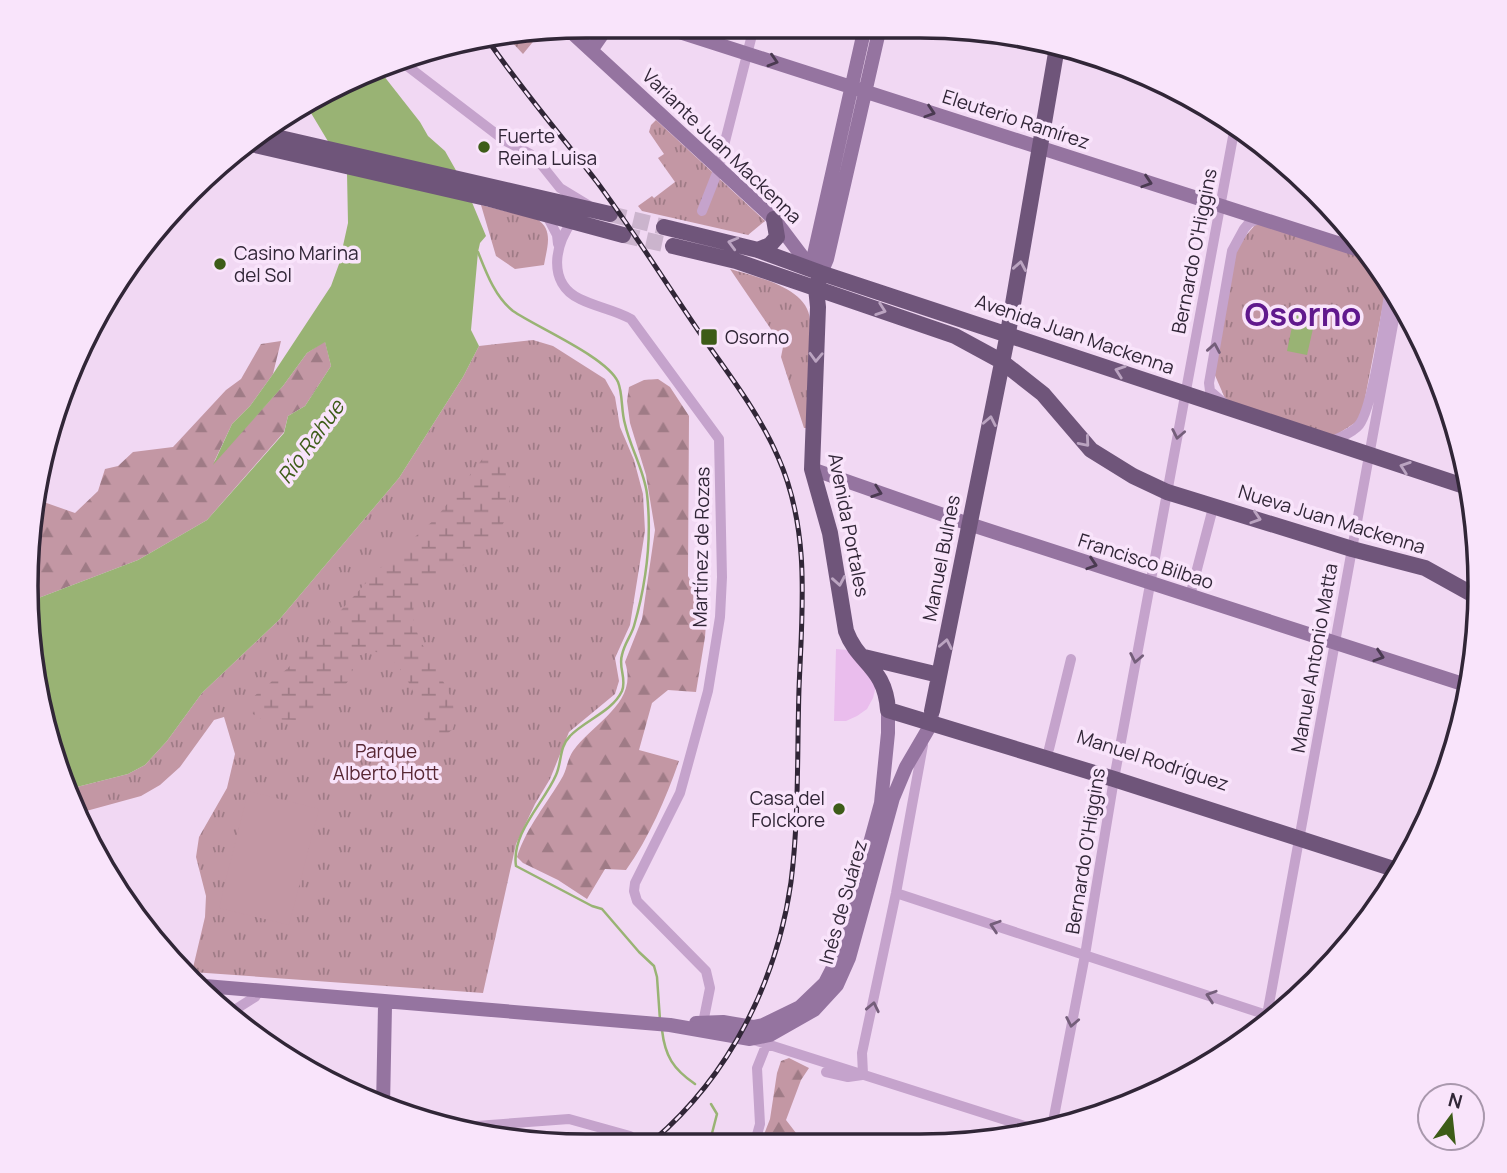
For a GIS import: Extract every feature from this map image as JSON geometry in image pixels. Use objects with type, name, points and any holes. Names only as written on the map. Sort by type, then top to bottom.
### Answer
[{"type":"main road","name":"Variante Juan Mackenna","points":[[579,38],[774,219],[816,276]]},
{"type":"main road","points":[[592,49],[600,38]]},
{"type":"main road","name":"Eleuterio Ramírez","points":[[700,38],[1350,247]]},
{"type":"main road","name":"Avenida Portales","points":[[859,88],[865,38]]},
{"type":"main road","name":"Avenida Portales","points":[[876,38],[859,88],[847,137],[835,191],[827,259],[816,276],[818,307],[812,469],[828,522],[846,631],[882,681],[888,705],[888,733]]},
{"type":"main road","name":"Manuel Bulnes","points":[[931,717],[1008,333],[1056,56]]},
{"type":"main road","points":[[272,138],[301,150]]},
{"type":"main road","points":[[262,145],[301,150],[552,208],[607,214]]},
{"type":"main road","points":[[552,208],[573,221],[623,234]]},
{"type":"main road","points":[[758,250],[770,245],[776,237],[774,219]]},
{"type":"main road","name":"Avenida Juan Mackenna","points":[[664,227],[758,250],[955,336],[1002,361],[1044,394],[1091,450],[1126,473],[1167,492]]},
{"type":"main road","name":"Avenida Juan Mackenna","points":[[673,246],[816,276],[1008,333],[1459,484]]},
{"type":"main road","name":"Francisco Bilbao","points":[[812,469],[969,524],[1460,682]]},
{"type":"main road","name":"Nueva Juan Mackenna","points":[[1167,492],[1214,504],[1352,549],[1425,568],[1468,592]]},
{"type":"main road","points":[[864,657],[939,676]]},
{"type":"main road","points":[[882,681],[883,673],[888,669],[908,672],[921,680],[931,717]]},
{"type":"main road","name":"Manuel Rodríguez","points":[[888,705],[1049,749],[1115,774]]},
{"type":"main road","name":"Manuel Rodríguez","points":[[931,717],[1300,834],[1391,868]]},
{"type":"main road","name":"Inés de Suárez","points":[[670,1025],[703,1023],[759,1027],[800,1007],[821,989],[831,975],[857,911],[899,780],[931,717]]},
{"type":"main road","name":"Inés de Suárez","points":[[212,986],[337,997],[361,1004],[386,1003],[418,1009],[448,1006],[670,1025],[750,1039],[770,1035],[795,1023],[827,998],[846,967],[881,803],[888,733]]},
{"type":"main road","name":"Manuel Rodríguez","points":[[1300,834],[1396,859]]},
{"type":"main road","points":[[383,1095],[386,1003]]},
{"type":"street","points":[[702,211],[719,166],[751,38]]},
{"type":"street","points":[[410,68],[503,140],[530,154],[555,184],[607,214]]},
{"type":"street","name":"Bernardo O'Higgins","points":[[1054,1118],[1233,137]]},
{"type":"street","points":[[555,184],[552,208],[559,246]]},
{"type":"street","points":[[559,246],[573,221],[584,212],[607,214]]},
{"type":"street","name":"Bernardo O'Higgins","points":[[1228,407],[1210,391],[1212,362],[1232,251],[1249,223],[1261,218]]},
{"type":"street","points":[[559,246],[575,230],[590,226]]},
{"type":"street","name":"Martínez de Rozas","points":[[559,246],[556,267],[566,288],[580,299],[631,319],[719,439],[722,597],[711,677],[680,793],[638,876],[634,891],[637,901],[706,971],[710,988],[703,1023]]},
{"type":"street","points":[[1331,442],[1357,428],[1364,418],[1388,301]]},
{"type":"street","name":"Manuel Antonio Matta","points":[[1273,1006],[1300,834],[1395,313]]},
{"type":"street","points":[[1190,596],[1214,504]]},
{"type":"street","points":[[1049,749],[1071,659]]},
{"type":"street","name":"Manuel Bulnes","points":[[863,1074],[862,1053],[931,717]]},
{"type":"street","points":[[895,893],[1263,1014]]},
{"type":"street","points":[[237,1008],[255,998],[260,990]]},
{"type":"street","points":[[750,1039],[1022,1125]]},
{"type":"street","points":[[757,1134],[760,1124],[757,1068],[767,1043]]},
{"type":"street","points":[[826,1072],[848,1077],[863,1074]]},
{"type":"street","points":[[487,1125],[569,1119],[623,1134]]},
{"type":"green space","points":[[533,41],[523,54],[513,43]]},
{"type":"green space","points":[[656,120],[765,221],[748,235],[642,211],[638,206],[675,182],[658,158],[664,154],[649,132]]},
{"type":"green space","points":[[481,205],[537,219],[542,223],[548,239],[544,265],[515,269],[496,256]]},
{"type":"green space","points":[[1261,223],[1354,251],[1385,296],[1361,419],[1333,437],[1227,403],[1214,373],[1237,246],[1255,225]]},
{"type":"green space","points":[[730,269],[791,291],[807,309],[810,320],[807,428],[804,428],[781,357],[783,347]]},
{"type":"green space","name":"Parque Alberto Hott","points":[[533,340],[553,346],[605,379],[615,397],[620,427],[634,460],[643,494],[645,531],[630,625],[615,658],[619,681],[615,694],[569,732],[550,779],[516,844],[483,993],[197,972],[193,968],[205,917],[206,896],[196,857],[199,837],[227,788],[235,754],[224,717],[214,720],[180,767],[160,785],[141,796],[87,811],[77,787],[128,774],[145,765],[167,741],[202,693],[279,620],[399,478],[463,377],[479,346]]},
{"type":"green space","points":[[281,341],[273,374],[250,406],[232,424],[214,462],[283,386],[307,353],[325,341],[331,366],[305,406],[288,416],[284,432],[207,520],[138,560],[39,598],[45,503],[75,513],[98,491],[105,469],[118,466],[133,452],[173,447],[226,390],[241,379],[261,344]]},
{"type":"green space","points":[[658,379],[670,387],[689,416],[688,576],[707,611],[705,637],[696,692],[668,690],[652,703],[639,750],[679,761],[656,817],[626,870],[605,869],[587,899],[517,857],[532,825],[563,776],[573,751],[612,711],[626,689],[628,676],[625,662],[642,619],[655,530],[646,475],[630,423],[627,401],[629,387],[644,380]]},
{"type":"green space","points":[[499,454],[507,474],[510,492],[503,524],[483,550],[426,588],[415,603],[413,615],[416,629],[452,700],[455,715],[453,729],[442,738],[430,737],[419,705],[402,672],[388,657],[372,651],[358,656],[349,680],[325,710],[296,720],[262,719],[249,712],[252,698],[288,668],[376,572],[436,518],[484,457]]},
{"type":"green space","points":[[248,791],[319,809],[289,925],[219,908]]},
{"type":"green space","points":[[789,1058],[809,1068],[801,1080],[786,1120],[797,1134],[764,1134],[770,1119],[781,1061]]},
{"type":"shaded area","points":[[836,649],[848,650],[876,686],[867,709],[846,721],[834,721]]},
{"type":"water","name":"Río Rahue","points":[[385,77],[428,136],[445,151],[466,188],[486,236],[480,243],[478,252],[471,330],[479,346],[463,377],[399,478],[279,620],[202,693],[167,741],[145,765],[128,774],[77,787],[57,728],[49,693],[43,658],[39,598],[138,560],[207,520],[284,433],[288,416],[305,406],[331,366],[325,342],[307,353],[283,386],[213,465],[232,424],[250,406],[273,374],[331,286],[348,223],[347,173],[311,113]]},
{"type":"water","points":[[1296,307],[1317,311],[1307,355],[1287,351]]},
{"type":"waterway","points":[[478,252],[496,291],[513,311],[586,353],[611,372],[620,387],[627,433],[645,485],[649,527],[647,561],[634,626],[621,660],[624,682],[622,691],[612,705],[566,740],[551,786],[518,842],[516,866],[602,909],[654,966],[660,1020]]},
{"type":"waterway","points":[[662,1030],[671,1061],[695,1084]]},
{"type":"waterway","points":[[711,1104],[717,1114],[712,1134]]},
{"type":"tunnel","points":[[610,214],[664,227]]},
{"type":"tunnel","points":[[623,235],[673,246]]},
{"type":"railway","points":[[493,47],[611,201],[743,395],[778,457],[796,513],[802,571],[797,786],[794,858],[784,919],[762,990],[746,1024],[706,1086],[660,1134]]},
{"type":"place","name":"Fuerte Reina Luisa","points":[[484,147]]},
{"type":"place","name":"Casino Marina del Sol","points":[[220,264]]},
{"type":"place","name":"Osorno","points":[[709,337]]},
{"type":"place","name":"Casa del Folckore","points":[[839,809]]},
{"type":"district","name":"Osorno","points":[[1303,314]]}]
